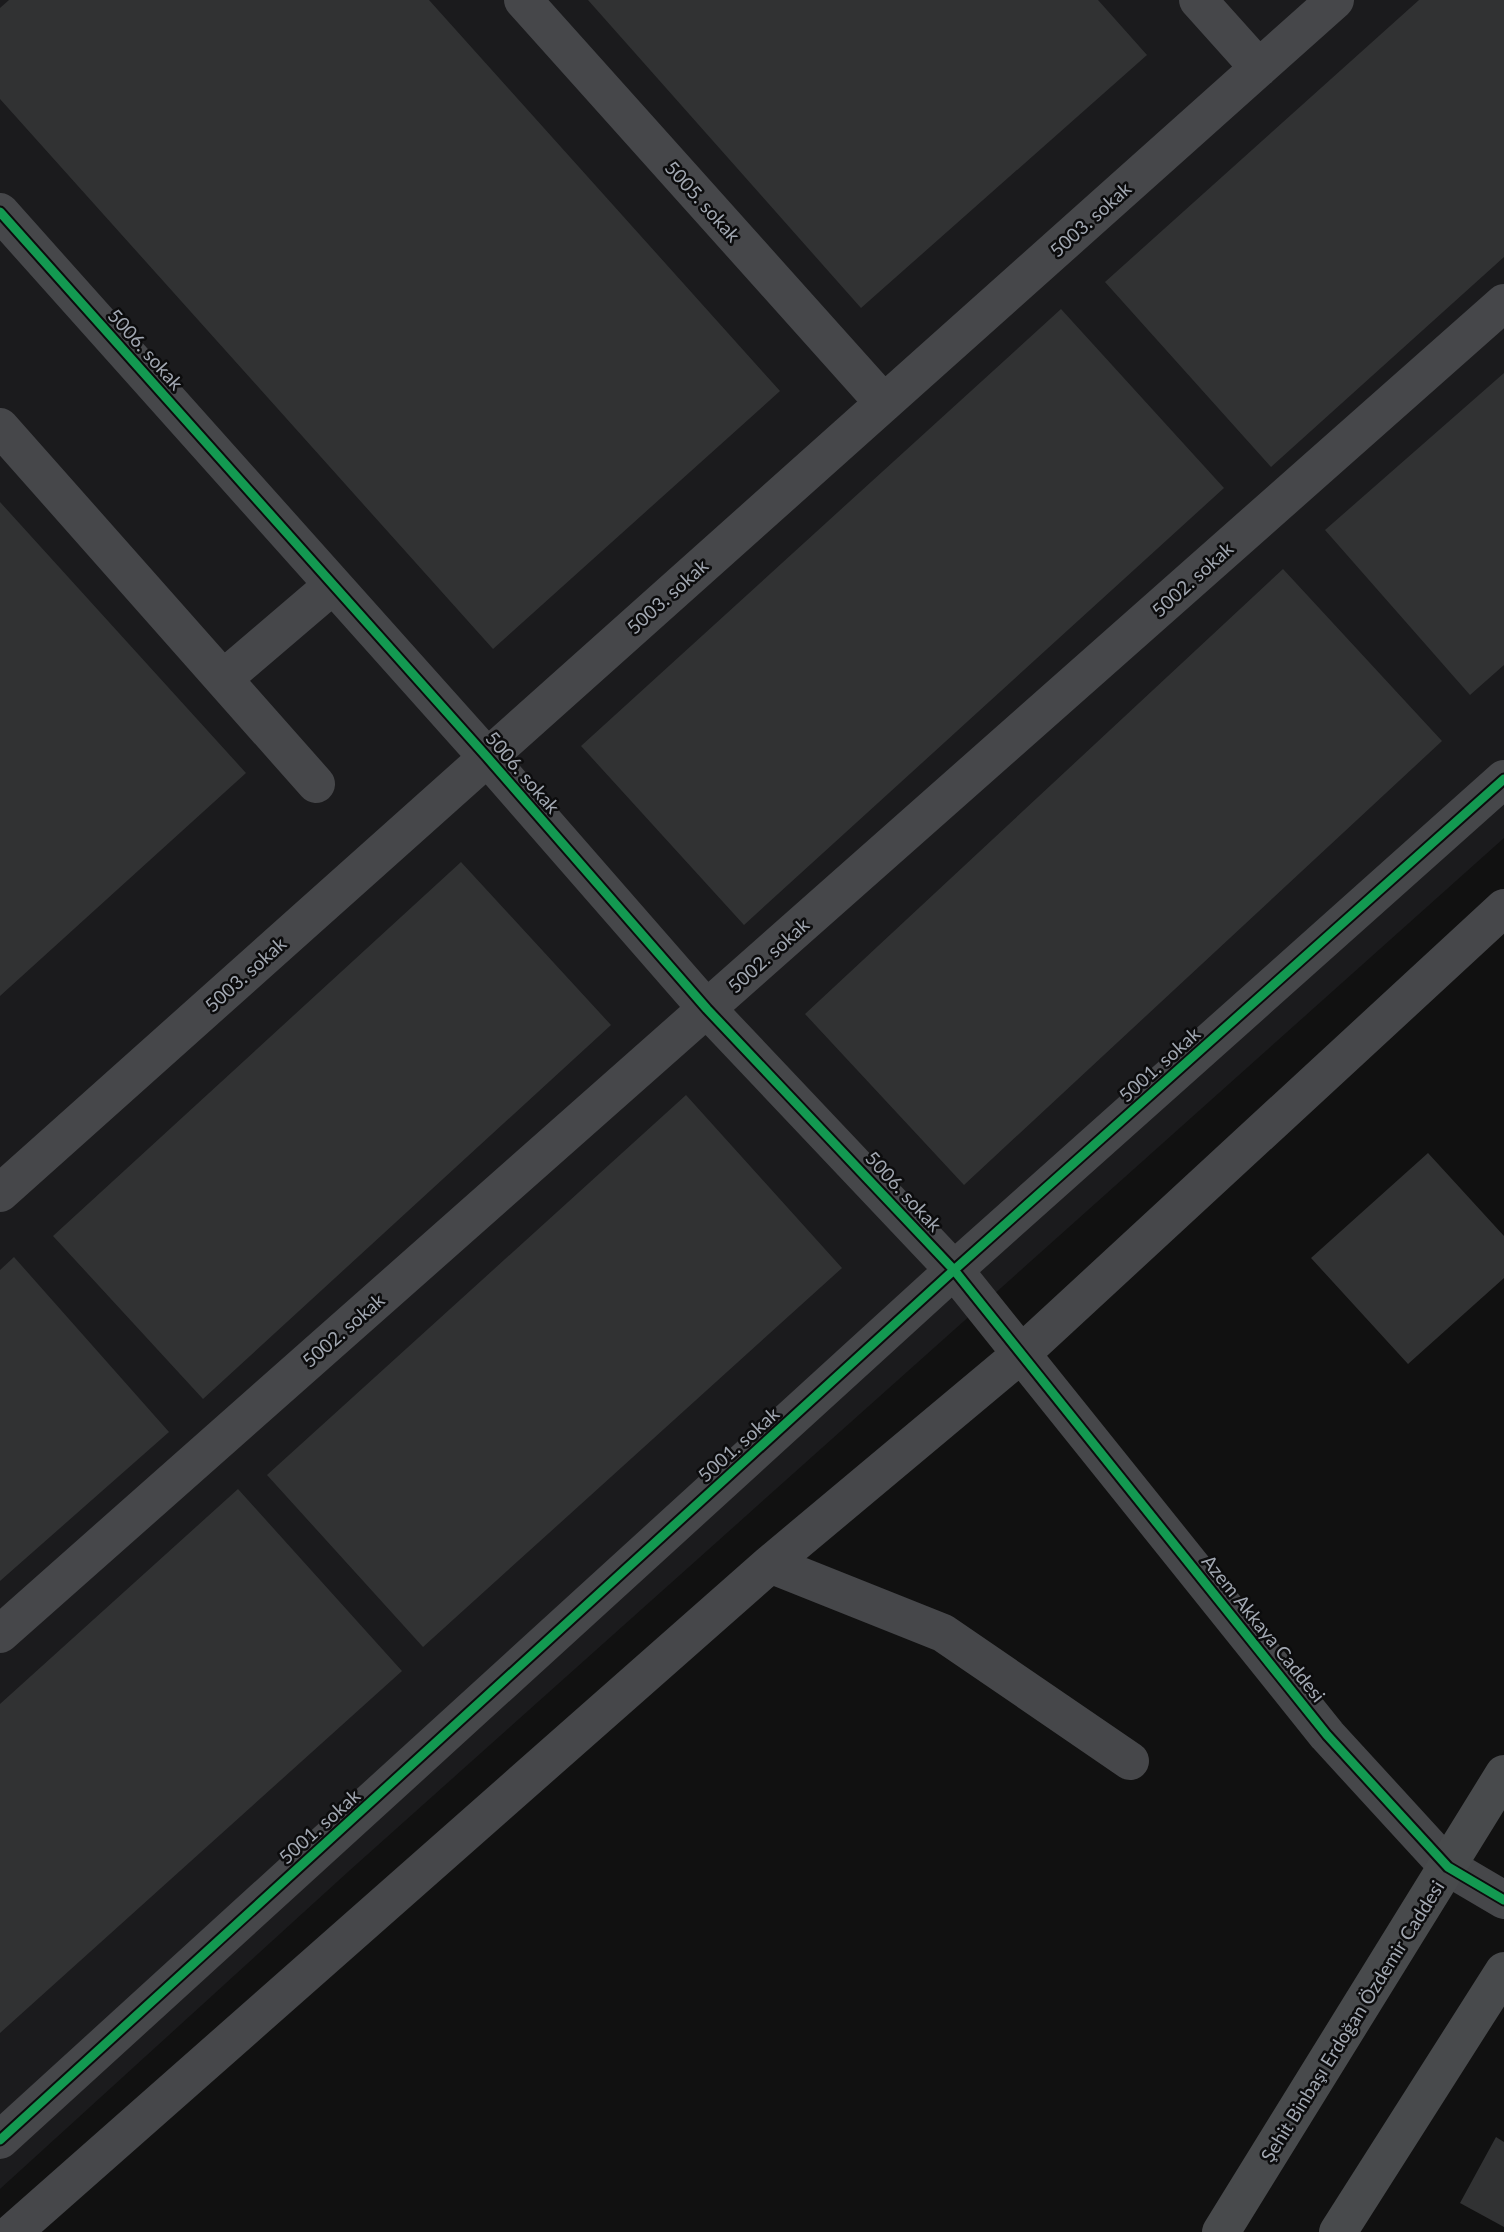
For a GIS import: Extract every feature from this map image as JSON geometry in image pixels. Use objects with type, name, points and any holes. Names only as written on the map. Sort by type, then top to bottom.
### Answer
[{"type":"main road","name":"Şehit Binbaşı Erdoğan Özdemir Caddesi","points":[[1221,2232],[1504,1774]]},
{"type":"main road","points":[[1338,2232],[1504,1971]]},
{"type":"street","name":"5005. sokak","points":[[523,0],[884,403]]},
{"type":"street","points":[[1198,0],[1259,68]]},
{"type":"street","name":"5003. sokak","points":[[4,1181],[487,757],[1335,0]]},
{"type":"street","name":"5006. sokak","points":[[0,212],[487,757],[707,1009],[954,1270],[1021,1354]]},
{"type":"street","name":"5002. sokak","points":[[0,1634],[1504,303]]},
{"type":"street","points":[[0,427],[316,784]]},
{"type":"street","points":[[223,679],[333,585]]},
{"type":"street","name":"5001. sokak","points":[[0,2140],[954,1270],[1504,779]]},
{"type":"street","points":[[13,2232],[770,1564],[1021,1354],[1504,908]]},
{"type":"street","name":"Azem Akkaya Caddesi","points":[[1021,1354],[1328,1735],[1448,1867],[1504,1900]]},
{"type":"street","points":[[770,1564],[943,1633],[1130,1760]]},
{"type":"shaded area","points":[[0,0],[1504,0],[1504,838],[349,1871],[0,2189]]},
{"type":"building","points":[[9,0],[429,0],[780,391],[493,649],[0,99],[0,8]]},
{"type":"building","points":[[588,0],[1098,0],[1147,55],[861,308]]},
{"type":"building","points":[[1419,0],[1504,0],[1504,257],[1271,467],[1105,282]]},
{"type":"building","points":[[1061,309],[1224,488],[744,925],[581,746]]},
{"type":"building","points":[[1504,373],[1504,665],[1470,695],[1325,530]]},
{"type":"building","points":[[0,502],[246,773],[0,996]]},
{"type":"building","points":[[1283,569],[1442,741],[964,1185],[805,1014]]},
{"type":"building","points":[[461,862],[611,1025],[203,1399],[53,1236]]},
{"type":"building","points":[[686,1095],[842,1268],[423,1647],[267,1475]]},
{"type":"building","points":[[1428,1153],[1504,1236],[1504,1278],[1408,1364],[1311,1258]]},
{"type":"building","points":[[14,1257],[169,1432],[0,1581],[0,1270]]},
{"type":"building","points":[[238,1489],[402,1671],[0,2033],[0,1704]]},
{"type":"building","points":[[1496,2137],[1504,2142],[1504,2227],[1460,2203]]},
{"type":"cycle path","points":[[0,212],[487,757],[707,1009],[954,1270],[1327,1735],[1448,1867],[1504,1900]]},
{"type":"cycle path","points":[[0,2140],[954,1270],[1504,779]]}]
